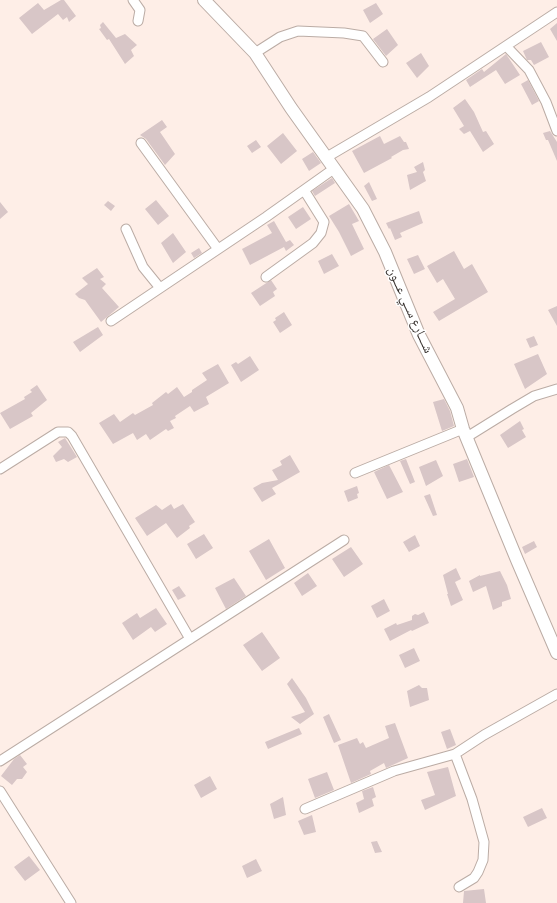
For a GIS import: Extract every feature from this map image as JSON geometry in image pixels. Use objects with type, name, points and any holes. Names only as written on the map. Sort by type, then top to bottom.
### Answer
[{"type":"street","points":[[133,0],[140,10],[138,21]]},
{"type":"street","name":"شــــارع ســي عـــون","points":[[204,0],[255,53],[291,108],[363,209],[385,252],[419,335],[458,408],[465,433],[557,653]]},
{"type":"street","points":[[327,157],[404,113],[557,12]]},
{"type":"street","points":[[255,53],[280,38],[298,31],[344,33],[363,36],[383,62]]},
{"type":"street","points":[[506,47],[529,70],[546,102],[557,131]]},
{"type":"street","points":[[141,143],[218,250]]},
{"type":"street","points":[[111,321],[218,250],[335,168]]},
{"type":"street","points":[[266,277],[313,243],[321,233],[324,222],[304,190]]},
{"type":"street","points":[[126,229],[143,267],[160,288]]},
{"type":"street","points":[[354,473],[465,433],[534,396],[557,390]]},
{"type":"street","points":[[0,469],[58,432],[68,432],[88,462],[190,639]]},
{"type":"street","points":[[0,761],[344,540]]},
{"type":"street","points":[[306,809],[394,772],[455,754],[484,735],[557,694]]},
{"type":"street","points":[[455,754],[472,799],[484,842],[483,860],[478,872],[474,878],[459,887]]},
{"type":"street","points":[[0,791],[71,903]]},
{"type":"building","points":[[61,0],[64,0],[76,16],[69,22],[67,17],[63,20],[58,14],[32,34],[19,18],[38,3],[44,10]]},
{"type":"building","points":[[376,3],[383,14],[370,23],[363,10]]},
{"type":"building","points":[[103,22],[116,38],[125,34],[137,45],[131,50],[134,56],[125,64],[109,39],[107,40],[99,29],[101,28],[100,25]]},
{"type":"building","points":[[557,23],[557,41],[550,29]]},
{"type":"building","points":[[387,29],[398,45],[386,56],[373,39]]},
{"type":"building","points":[[541,42],[549,57],[534,65],[531,60],[527,60],[523,51]]},
{"type":"building","points":[[421,53],[429,66],[417,78],[406,63]]},
{"type":"building","points":[[506,54],[520,75],[505,84],[496,70],[470,87],[466,80],[482,69],[484,72]]},
{"type":"building","points":[[528,80],[539,101],[532,105],[521,84]]},
{"type":"building","points":[[465,99],[474,112],[483,132],[486,131],[494,144],[483,152],[470,131],[464,134],[459,129],[464,126],[453,108]]},
{"type":"building","points":[[162,120],[167,127],[160,132],[175,154],[165,165],[146,139],[140,135]]},
{"type":"building","points":[[550,131],[557,142],[557,161],[548,140],[546,140],[543,133]]},
{"type":"building","points":[[283,133],[297,151],[281,164],[267,146]]},
{"type":"building","points":[[380,136],[384,144],[400,136],[404,142],[406,142],[409,149],[403,150],[391,157],[392,158],[364,173],[352,151]]},
{"type":"building","points":[[256,140],[261,147],[252,153],[247,146]]},
{"type":"building","points":[[313,152],[321,163],[309,171],[302,159]]},
{"type":"building","points":[[423,162],[425,170],[423,172],[426,181],[410,190],[407,175],[417,172],[414,167]]},
{"type":"building","points":[[332,178],[335,183],[315,196],[312,191]]},
{"type":"building","points":[[369,182],[377,199],[372,201],[364,186]]},
{"type":"building","points":[[156,200],[169,216],[158,225],[145,209]]},
{"type":"building","points":[[108,201],[115,206],[111,211],[104,205]]},
{"type":"building","points":[[0,202],[8,212],[0,219]]},
{"type":"building","points":[[349,204],[359,221],[352,224],[364,249],[351,256],[329,216]]},
{"type":"building","points":[[303,207],[311,219],[296,229],[288,217]]},
{"type":"building","points":[[419,211],[423,223],[400,233],[402,237],[395,240],[386,223]]},
{"type":"building","points":[[274,221],[286,242],[290,240],[294,245],[286,251],[284,247],[250,265],[242,249],[272,233],[267,225]]},
{"type":"building","points":[[173,233],[186,252],[173,263],[161,243]]},
{"type":"building","points":[[199,248],[202,253],[194,258],[191,253]]},
{"type":"building","points":[[454,251],[464,269],[472,264],[488,292],[439,321],[433,312],[455,299],[443,279],[437,283],[427,266]]},
{"type":"building","points":[[332,254],[339,266],[324,274],[318,261]]},
{"type":"building","points":[[418,255],[425,269],[414,274],[407,259]]},
{"type":"building","points":[[97,268],[104,277],[100,279],[106,284],[102,288],[119,307],[101,322],[85,300],[79,298],[75,294],[88,284],[82,278]]},
{"type":"building","points":[[271,280],[277,289],[273,292],[275,296],[260,306],[251,293]]},
{"type":"building","points":[[557,306],[557,326],[548,310]]},
{"type":"building","points":[[284,312],[292,325],[280,333],[273,322],[276,320],[275,318]]},
{"type":"building","points":[[98,327],[103,335],[80,352],[73,342]]},
{"type":"building","points":[[534,336],[538,345],[530,348],[526,339]]},
{"type":"building","points":[[538,354],[547,374],[525,389],[514,364]]},
{"type":"building","points":[[250,356],[259,370],[241,382],[231,365],[236,362],[238,364]]},
{"type":"building","points":[[218,364],[229,383],[206,397],[209,404],[194,412],[190,406],[170,421],[174,428],[168,431],[166,429],[150,440],[146,434],[137,440],[133,433],[113,444],[99,423],[114,414],[120,422],[133,413],[135,415],[153,405],[152,403],[166,392],[168,394],[177,387],[184,397],[207,380],[202,373]]},
{"type":"building","points":[[37,385],[47,400],[31,413],[33,416],[10,429],[0,413],[25,399],[24,397],[32,392],[30,390]]},
{"type":"building","points":[[444,399],[450,411],[454,426],[442,431],[433,402]]},
{"type":"building","points":[[520,421],[524,429],[522,430],[526,437],[508,448],[500,435]]},
{"type":"building","points":[[65,438],[77,457],[68,462],[64,459],[56,462],[53,456],[62,447],[58,442]]},
{"type":"building","points":[[290,455],[300,472],[272,488],[276,494],[262,502],[253,488],[262,483],[278,480],[272,470],[282,465],[280,461]]},
{"type":"building","points":[[406,459],[415,482],[410,484],[400,461]]},
{"type":"building","points":[[467,459],[474,477],[459,482],[453,464]]},
{"type":"building","points":[[436,460],[443,476],[426,486],[419,467]]},
{"type":"building","points":[[389,465],[403,492],[387,499],[374,472]]},
{"type":"building","points":[[357,486],[359,493],[357,494],[358,498],[348,502],[344,491]]},
{"type":"building","points":[[430,494],[437,515],[433,516],[424,496]]},
{"type":"building","points":[[171,504],[174,509],[183,504],[195,522],[177,538],[166,523],[147,536],[135,518],[156,505],[162,510]]},
{"type":"building","points":[[204,534],[213,548],[196,559],[187,544]]},
{"type":"building","points":[[415,535],[420,546],[409,552],[403,542]]},
{"type":"building","points":[[269,539],[285,568],[266,580],[249,551]]},
{"type":"building","points":[[534,541],[537,547],[525,554],[522,547]]},
{"type":"building","points":[[351,547],[363,564],[344,577],[332,559]]},
{"type":"building","points":[[456,568],[461,579],[455,582],[463,600],[451,606],[443,575]]},
{"type":"building","points":[[500,571],[507,585],[511,599],[502,602],[502,606],[493,610],[486,586],[473,592],[469,581],[480,575]]},
{"type":"building","points":[[308,573],[317,586],[302,596],[294,583]]},
{"type":"building","points":[[234,578],[246,596],[226,609],[215,588]]},
{"type":"building","points":[[179,586],[186,596],[178,600],[172,590]]},
{"type":"building","points":[[384,599],[390,611],[377,618],[371,606]]},
{"type":"building","points":[[156,608],[167,624],[155,632],[151,627],[133,640],[122,623],[137,613],[140,618]]},
{"type":"building","points":[[424,612],[429,623],[390,641],[384,629],[396,623],[397,625],[412,620],[412,616],[415,614],[418,615]]},
{"type":"building","points":[[262,632],[280,658],[262,671],[243,645]]},
{"type":"building","points":[[414,648],[420,661],[405,668],[399,655]]},
{"type":"building","points":[[292,678],[306,698],[314,714],[300,724],[291,717],[305,712],[287,684]]},
{"type":"building","points":[[419,685],[422,688],[427,688],[429,700],[410,707],[407,691]]},
{"type":"building","points":[[329,714],[341,740],[334,743],[323,717]]},
{"type":"building","points":[[395,723],[408,758],[386,768],[384,763],[370,771],[371,774],[351,783],[338,745],[357,738],[360,744],[363,742],[366,748],[389,738],[385,726]]},
{"type":"building","points":[[299,728],[302,734],[268,749],[265,742]]},
{"type":"building","points":[[450,729],[456,745],[447,749],[441,732]]},
{"type":"building","points":[[20,755],[27,764],[23,767],[27,772],[22,779],[17,779],[12,785],[1,776],[14,759]]},
{"type":"building","points":[[448,767],[456,796],[425,810],[421,800],[435,795],[427,772]]},
{"type":"building","points":[[327,772],[334,790],[315,798],[308,779]]},
{"type":"building","points":[[210,776],[217,789],[201,798],[194,785]]},
{"type":"building","points":[[373,787],[376,797],[372,799],[374,806],[359,813],[356,803],[364,799],[362,791]]},
{"type":"building","points":[[283,797],[286,815],[274,819],[270,804]]},
{"type":"building","points":[[542,808],[547,818],[528,827],[523,817]]},
{"type":"building","points":[[312,815],[316,832],[304,835],[298,821]]},
{"type":"building","points":[[377,841],[382,852],[375,853],[371,842]]},
{"type":"building","points":[[29,856],[40,870],[25,881],[14,867]]},
{"type":"building","points":[[256,859],[262,871],[247,878],[242,866]]},
{"type":"building","points":[[484,889],[486,903],[463,903],[464,891]]}]
